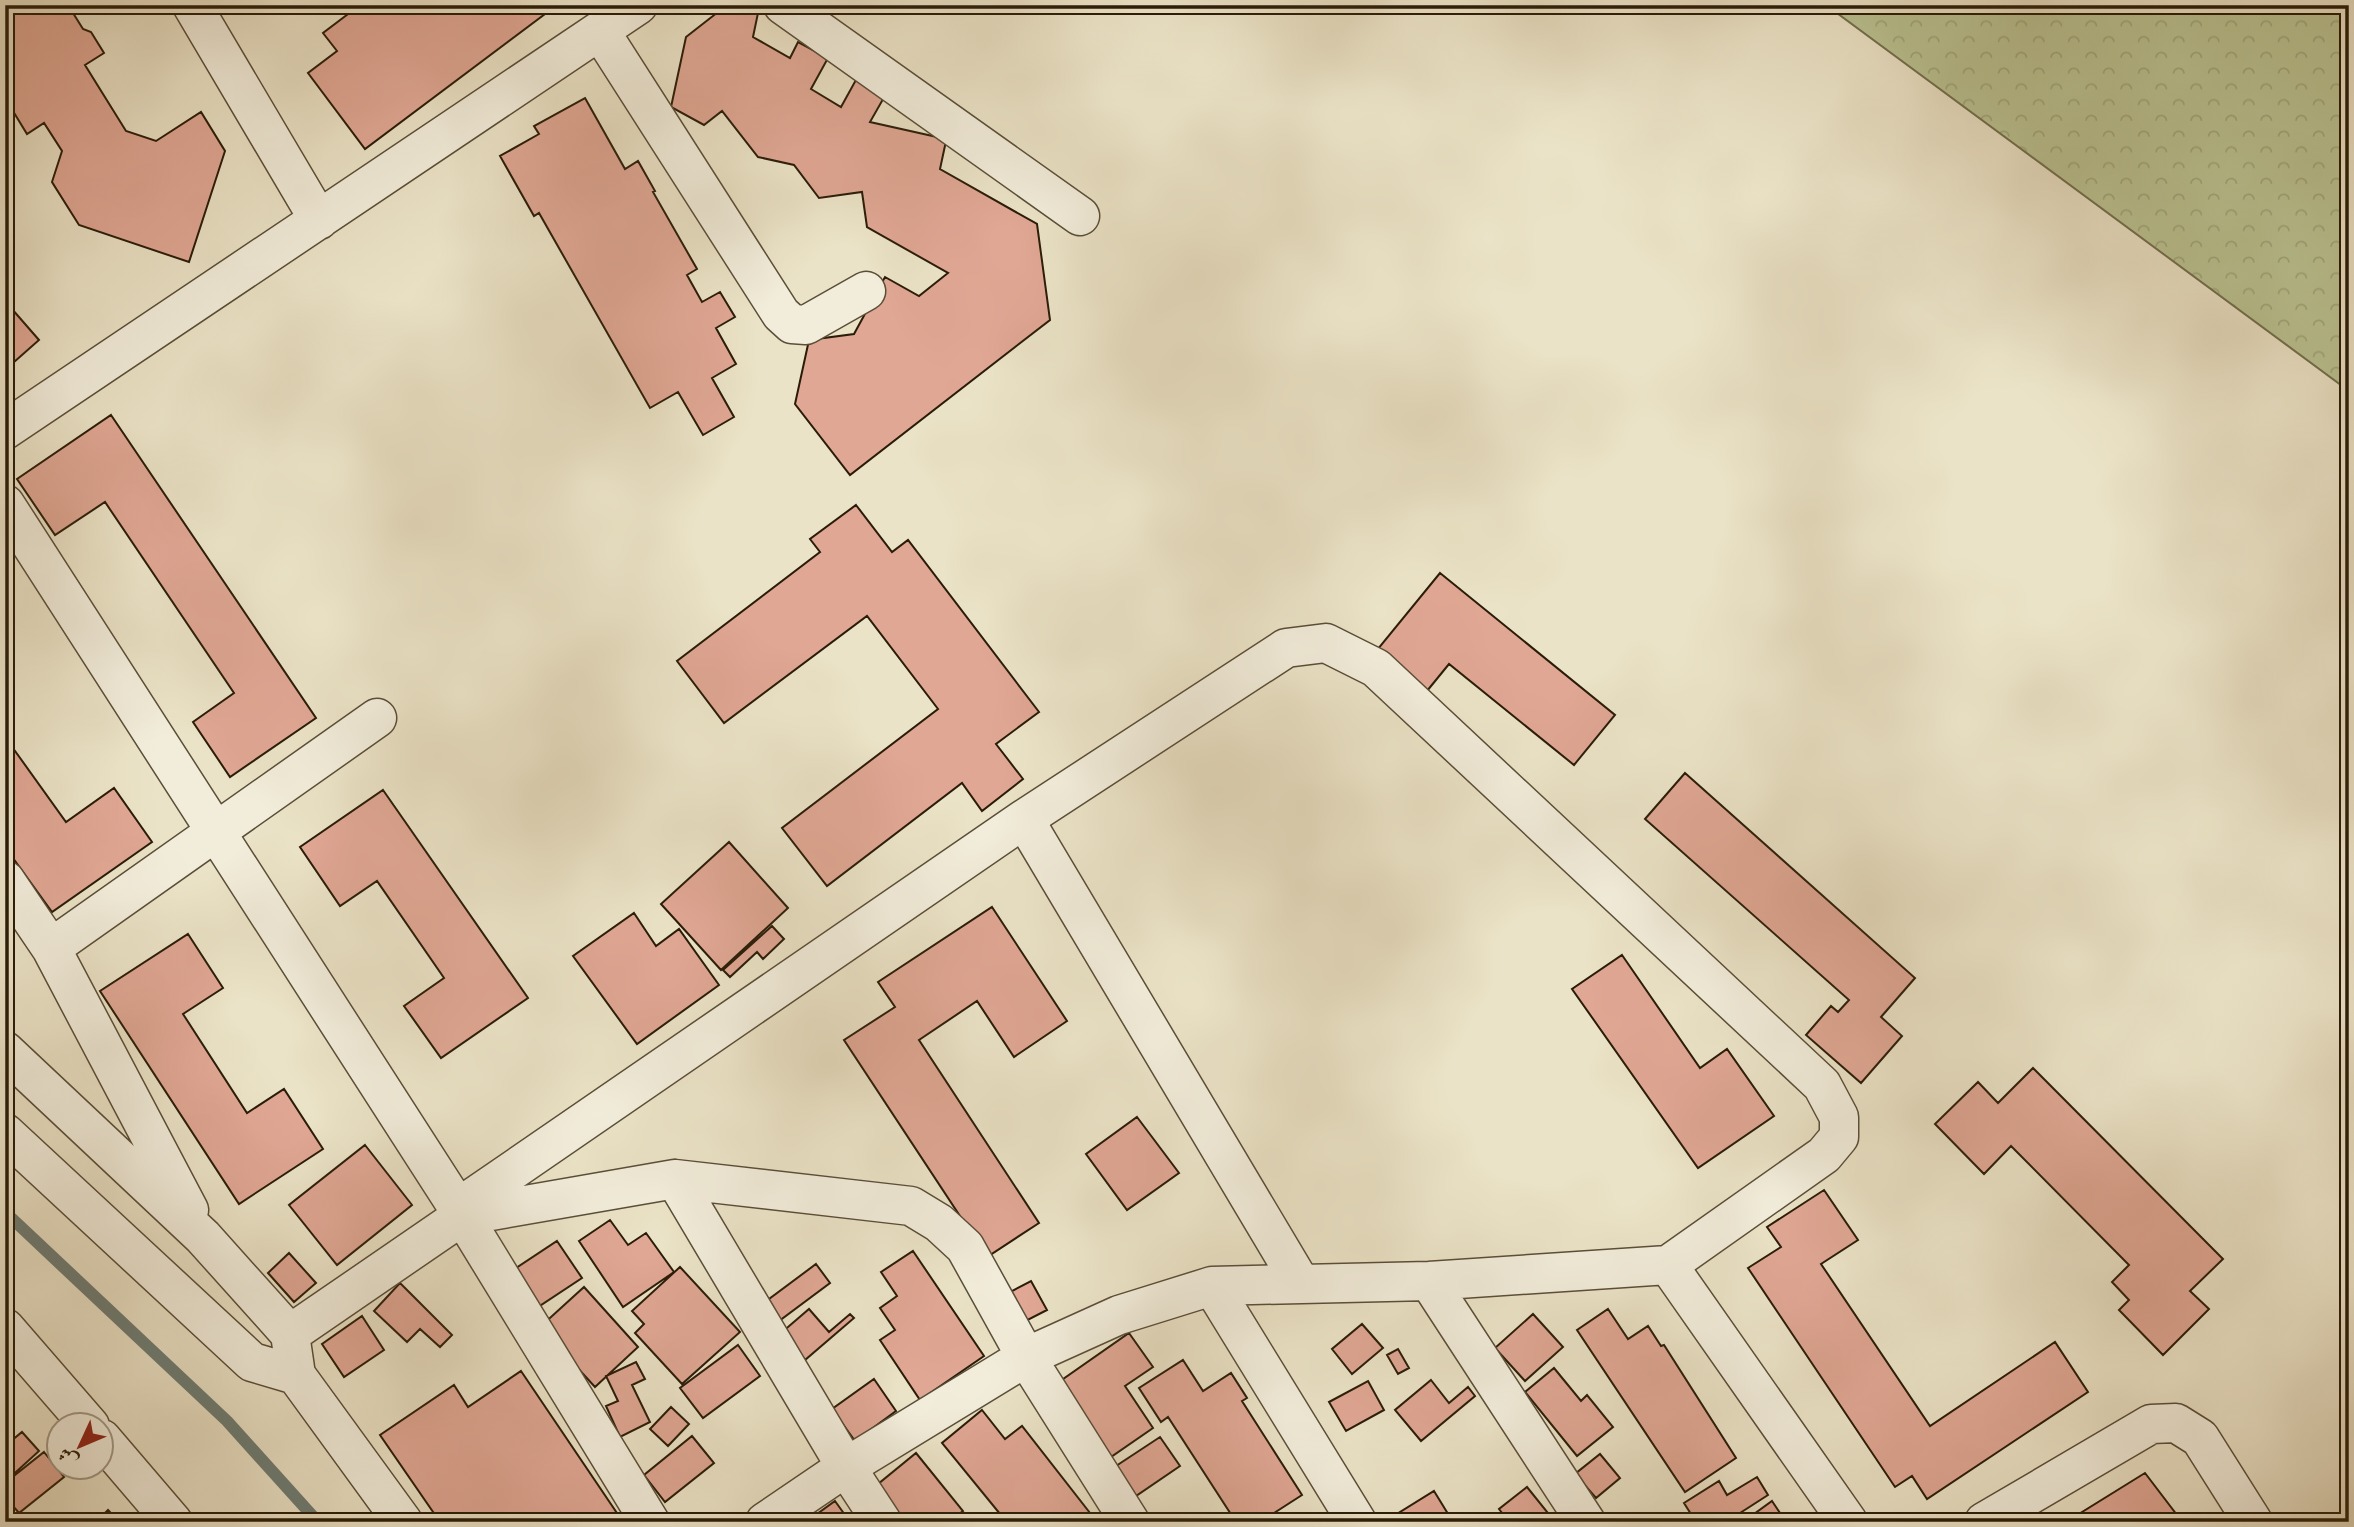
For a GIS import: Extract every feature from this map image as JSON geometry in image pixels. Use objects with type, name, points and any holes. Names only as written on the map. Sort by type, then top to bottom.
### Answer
[{"type":"street","points":[[192,5],[319,220]]},
{"type":"street","points":[[5,430],[638,5]]},
{"type":"street","points":[[783,5],[1080,216]]},
{"type":"street","points":[[600,31],[781,314],[792,324],[806,325],[866,290]]},
{"type":"street","points":[[5,503],[460,1212],[650,1522]]},
{"type":"street","points":[[290,1334],[460,1212],[1024,819],[1286,648],[1326,643],[1376,668],[1822,1085],[1839,1117],[1839,1137],[1824,1155],[1668,1265],[1429,1281],[1212,1286],[1119,1315],[1026,1357],[846,1467],[765,1522]]},
{"type":"street","points":[[51,948],[377,718]]},
{"type":"street","points":[[1024,819],[1301,1284]]},
{"type":"street","points":[[5,880],[51,948],[202,1237]]},
{"type":"street","points":[[5,1051],[202,1237],[290,1334],[296,1375],[403,1522]]},
{"type":"street","points":[[5,1133],[252,1362],[296,1375]]},
{"type":"street","points":[[460,1212],[675,1180],[911,1206],[939,1223],[965,1247],[1026,1357],[1130,1522]]},
{"type":"street","points":[[675,1180],[846,1467],[882,1522]]},
{"type":"street","points":[[1668,1265],[1848,1522]]},
{"type":"street","points":[[1429,1281],[1586,1522]]},
{"type":"street","points":[[1212,1286],[1357,1522]]},
{"type":"street","points":[[5,1328],[78,1412]]},
{"type":"street","points":[[1984,1522],[2151,1424],[2176,1423],[2200,1438],[2253,1522]]},
{"type":"street","points":[[116,1455],[173,1522]]},
{"type":"green space","points":[[1826,5],[2349,5],[2349,391]]},
{"type":"building","points":[[5,5],[68,5],[83,29],[91,32],[104,53],[85,65],[126,131],[156,141],[201,112],[225,151],[189,262],[79,225],[52,182],[62,151],[44,123],[27,134],[5,98]]},
{"type":"building","points":[[360,5],[557,5],[365,149],[308,73],[337,51],[323,33]]},
{"type":"building","points":[[727,5],[744,5],[758,13],[753,37],[790,58],[798,42],[828,58],[811,89],[841,107],[857,78],[886,94],[870,122],[946,141],[940,169],[1037,224],[1050,320],[850,475],[795,404],[809,340],[854,334],[885,277],[919,296],[948,273],[867,227],[862,192],[819,198],[794,165],[758,157],[722,111],[704,125],[671,107],[686,37]]},
{"type":"building","points":[[585,98],[625,169],[638,161],[697,269],[687,275],[702,302],[720,292],[735,317],[716,328],[736,364],[712,378],[734,417],[703,435],[678,392],[650,408],[539,213],[534,216],[500,156],[539,134],[534,126]]},
{"type":"building","points":[[5,301],[39,340],[5,370]]},
{"type":"building","points":[[111,415],[316,718],[230,777],[193,722],[234,693],[105,502],[55,535],[17,479]]},
{"type":"building","points":[[856,505],[892,552],[908,540],[1039,712],[996,744],[1023,779],[982,811],[962,783],[827,886],[782,828],[938,709],[867,616],[724,723],[677,661],[820,552],[810,539]]},
{"type":"building","points":[[1440,573],[1615,715],[1574,765],[1449,664],[1427,691],[1377,650]]},
{"type":"building","points":[[5,737],[66,822],[114,788],[152,842],[52,912],[5,847]]},
{"type":"building","points":[[1685,773],[1915,978],[1881,1017],[1902,1036],[1861,1083],[1806,1035],[1831,1006],[1838,1012],[1849,1000],[1645,819]]},
{"type":"building","points":[[383,790],[528,998],[441,1058],[404,1006],[444,978],[377,881],[340,906],[300,847]]},
{"type":"building","points":[[729,842],[788,908],[721,970],[661,904]]},
{"type":"building","points":[[992,907],[1067,1021],[1014,1057],[977,1001],[919,1040],[1039,1223],[987,1257],[844,1040],[895,1007],[878,982]]},
{"type":"building","points":[[634,913],[656,946],[679,929],[719,985],[637,1044],[573,956]]},
{"type":"building","points":[[772,926],[784,939],[763,959],[757,952],[730,977],[723,970]]},
{"type":"building","points":[[188,934],[223,988],[183,1014],[247,1113],[284,1089],[323,1149],[239,1204],[100,991]]},
{"type":"building","points":[[1622,955],[1700,1068],[1727,1049],[1774,1116],[1698,1168],[1572,989]]},
{"type":"building","points":[[2033,1068],[2223,1259],[2190,1291],[2209,1309],[2163,1355],[2119,1310],[2129,1300],[2112,1282],[2129,1265],[2011,1146],[1984,1174],[1935,1124],[1978,1082],[1998,1103]]},
{"type":"building","points":[[1137,1117],[1179,1173],[1127,1210],[1086,1154]]},
{"type":"building","points":[[365,1145],[412,1205],[337,1265],[289,1205]]},
{"type":"building","points":[[1824,1190],[1858,1240],[1821,1264],[1930,1426],[2055,1342],[2088,1392],[1927,1499],[1912,1476],[1895,1487],[1748,1268],[1781,1247],[1767,1227]]},
{"type":"building","points":[[610,1220],[628,1245],[646,1233],[674,1272],[623,1307],[579,1241]]},
{"type":"building","points":[[557,1241],[582,1278],[535,1309],[510,1272]]},
{"type":"building","points":[[913,1251],[984,1356],[920,1400],[880,1340],[895,1330],[880,1308],[897,1296],[881,1272]]},
{"type":"building","points":[[289,1253],[316,1283],[294,1302],[268,1273]]},
{"type":"building","points":[[816,1264],[830,1283],[779,1321],[765,1302]]},
{"type":"building","points":[[680,1267],[740,1332],[682,1384],[635,1333],[644,1324],[632,1311]]},
{"type":"building","points":[[1031,1281],[1047,1310],[1014,1327],[999,1298]]},
{"type":"building","points":[[400,1283],[452,1335],[440,1347],[420,1329],[407,1342],[374,1311]]},
{"type":"building","points":[[584,1287],[638,1347],[595,1387],[540,1327]]},
{"type":"building","points":[[809,1309],[829,1332],[850,1314],[854,1318],[805,1360],[781,1333]]},
{"type":"building","points":[[1608,1309],[1628,1339],[1648,1326],[1661,1346],[1664,1345],[1736,1458],[1685,1492],[1577,1330]]},
{"type":"building","points":[[1533,1314],[1563,1347],[1525,1381],[1495,1348]]},
{"type":"building","points":[[362,1316],[384,1350],[344,1377],[322,1344]]},
{"type":"building","points":[[1362,1324],[1383,1348],[1352,1374],[1332,1349]]},
{"type":"building","points":[[1129,1333],[1153,1367],[1125,1386],[1153,1428],[1108,1459],[1056,1384]]},
{"type":"building","points":[[738,1345],[760,1376],[703,1418],[680,1388]]},
{"type":"building","points":[[1398,1349],[1409,1368],[1398,1374],[1387,1355]]},
{"type":"building","points":[[1183,1360],[1203,1391],[1231,1373],[1247,1398],[1242,1401],[1302,1495],[1260,1522],[1236,1522],[1168,1417],[1161,1422],[1139,1388]]},
{"type":"building","points":[[636,1362],[645,1379],[632,1385],[650,1422],[620,1437],[606,1406],[618,1401],[606,1376]]},
{"type":"building","points":[[1554,1368],[1581,1401],[1587,1395],[1613,1427],[1577,1456],[1525,1392]]},
{"type":"building","points":[[521,1371],[623,1522],[440,1522],[380,1435],[454,1385],[468,1407]]},
{"type":"building","points":[[874,1379],[896,1411],[855,1441],[832,1409]]},
{"type":"building","points":[[1431,1380],[1449,1403],[1468,1387],[1475,1396],[1421,1441],[1395,1410]]},
{"type":"building","points":[[1368,1381],[1384,1410],[1346,1431],[1329,1402]]},
{"type":"building","points":[[671,1407],[689,1424],[668,1446],[650,1429]]},
{"type":"building","points":[[982,1410],[1005,1439],[1022,1426],[1097,1522],[1003,1522],[1005,1520],[942,1443]]},
{"type":"building","points":[[22,1432],[39,1451],[5,1482],[5,1446]]},
{"type":"building","points":[[692,1436],[714,1463],[665,1502],[644,1475]]},
{"type":"building","points":[[1160,1437],[1180,1466],[1133,1498],[1113,1468]]},
{"type":"building","points":[[44,1452],[46,1482],[58,1482],[19,1513],[5,1497],[5,1483]]},
{"type":"building","points":[[916,1453],[963,1511],[958,1515],[963,1522],[899,1522],[872,1489]]},
{"type":"building","points":[[1600,1454],[1620,1478],[1596,1498],[1575,1474]]},
{"type":"building","points":[[2145,1473],[2180,1519],[2175,1522],[2066,1522]]},
{"type":"building","points":[[1757,1477],[1768,1495],[1726,1522],[1696,1522],[1684,1503],[1719,1481],[1727,1495]]},
{"type":"building","points":[[1527,1487],[1552,1518],[1547,1522],[1509,1522],[1499,1509]]},
{"type":"building","points":[[1434,1491],[1453,1522],[1384,1522]]},
{"type":"building","points":[[835,1501],[850,1522],[806,1522]]},
{"type":"building","points":[[1772,1501],[1786,1522],[1743,1522]]},
{"type":"building","points":[[108,1510],[119,1522],[96,1522]]},
{"type":"waterway","points":[[5,1212],[227,1421],[318,1522]]}]
